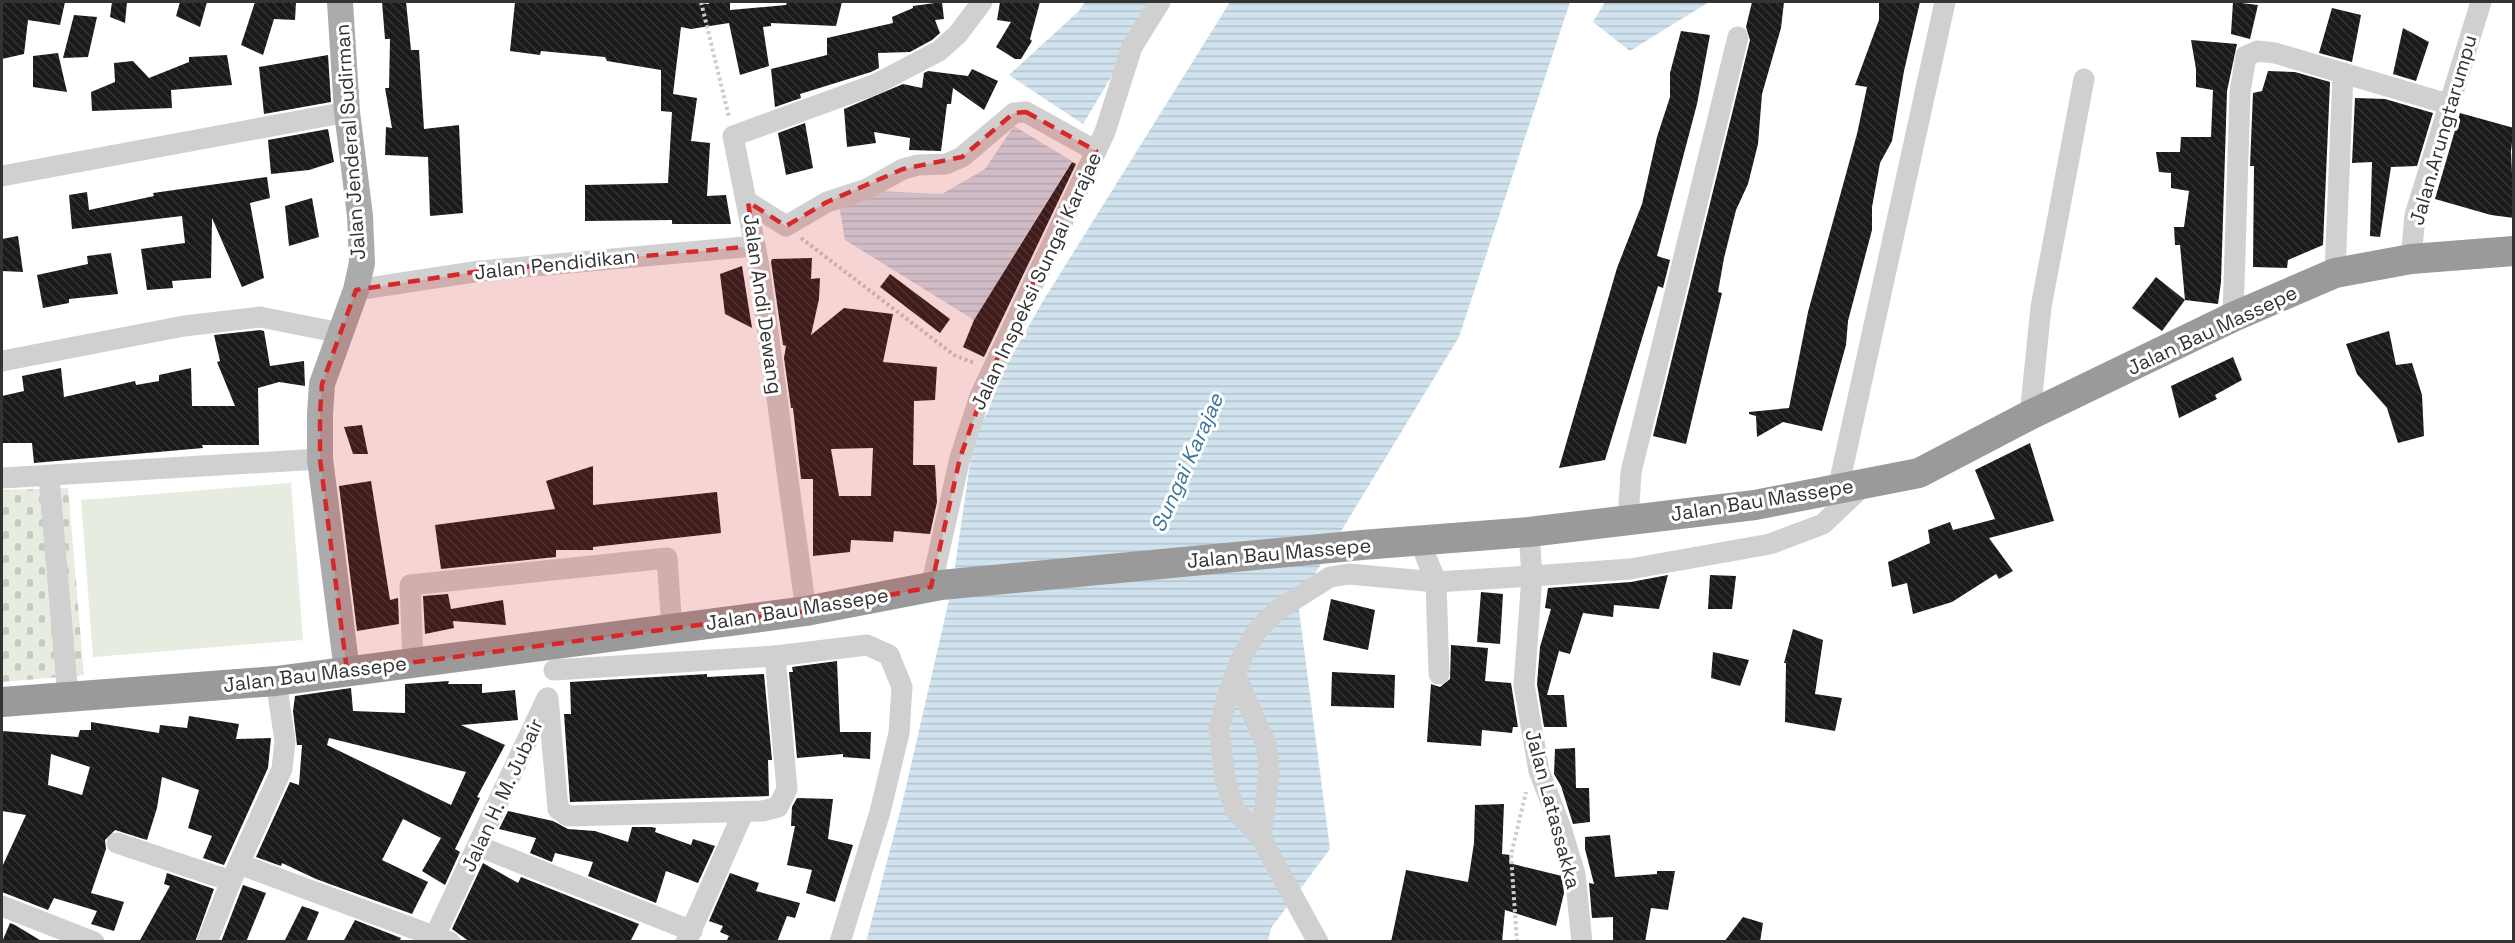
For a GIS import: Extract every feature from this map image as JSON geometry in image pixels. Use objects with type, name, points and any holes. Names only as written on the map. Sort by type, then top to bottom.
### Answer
[{"type":"highway","name":"Jalan Bau Massepe","points":[[2,702],[276,681],[413,662],[551,658],[672,629],[806,611],[936,586],[1362,545],[1420,543],[1755,505],[1919,473],[2030,415],[2233,317],[2335,273],[2411,259],[2514,251]]},
{"type":"main road","name":"Jalan Jenderal Sudirman","points":[[340,2],[347,112],[362,241],[362,263],[356,290],[322,384],[320,459],[347,671]]},
{"type":"street","points":[[733,136],[876,84],[939,51],[958,34],[982,2]]},
{"type":"street","name":"Jalan Inspeksi Sungai Karajae","points":[[936,586],[960,458],[972,419],[992,370],[1105,132],[1131,47],[1160,2]]},
{"type":"street","points":[[1315,934],[1261,838],[1235,810],[1225,780],[1220,729],[1235,674],[1256,632],[1275,612],[1330,578],[1349,574],[1436,582],[1630,569],[1770,543],[1823,524],[1851,487],[1945,2]]},
{"type":"street","name":"Jalan.Arungtarumpu","points":[[2411,259],[2415,215],[2481,2]]},
{"type":"street","points":[[1628,521],[1630,479],[1737,37]]},
{"type":"street","points":[[2233,317],[2240,92],[2246,56],[2258,51],[2275,53],[2448,104]]},
{"type":"street","points":[[2335,273],[2343,73]]},
{"type":"street","points":[[2030,415],[2042,307],[2084,79]]},
{"type":"street","points":[[2,176],[347,112]]},
{"type":"street","points":[[748,202],[786,226],[827,202],[867,189],[903,169],[918,165],[946,164],[962,157],[1014,113],[1026,112],[1096,151]]},
{"type":"street","name":"Jalan Andi Dewang","points":[[733,136],[755,246],[806,611]]},
{"type":"street","name":"Jalan Pendidikan","points":[[356,290],[501,269],[755,246]]},
{"type":"street","points":[[2,361],[184,326],[260,317],[341,333]]},
{"type":"street","points":[[2,478],[49,477],[320,459]]},
{"type":"street","points":[[49,477],[68,697]]},
{"type":"street","name":"Jalan Latassakka","points":[[1529,532],[1532,576],[1524,685],[1539,771],[1562,828],[1575,874],[1582,942]]},
{"type":"street","points":[[1420,543],[1436,582],[1439,674]]},
{"type":"street","points":[[413,662],[410,585],[667,558],[672,629]]},
{"type":"street","points":[[551,658],[775,656],[867,645],[889,655],[902,687],[899,733],[880,812],[840,942]]},
{"type":"street","points":[[548,698],[558,809],[565,815],[572,817],[743,813],[778,807],[787,789],[775,656]]},
{"type":"street","name":"Jalan H. M. Jubair","points":[[439,940],[478,846],[548,698],[551,658]]},
{"type":"street","points":[[1235,674],[1267,747],[1269,772],[1261,838]]},
{"type":"street","points":[[207,942],[283,763],[285,741],[276,681]]},
{"type":"street","points":[[478,846],[689,936],[743,813]]},
{"type":"street","points":[[117,843],[235,872],[439,940]]},
{"type":"street","points":[[2,906],[81,939]]},
{"type":"path","points":[[701,2],[733,136]]},
{"type":"path","points":[[786,226],[954,355],[992,370]]},
{"type":"path","points":[[1517,942],[1511,855],[1523,796],[1539,771]]},
{"type":"highlighted area","points":[[1026,112],[1096,151],[989,376],[960,458],[931,587],[806,611],[347,671],[320,459],[320,414],[322,384],[356,290],[480,271],[755,246],[748,202],[786,226],[827,202],[903,169],[962,157],[1014,113]]},
{"type":"green space","points":[[291,483],[303,640],[93,657],[81,500]]},
{"type":"green space","points":[[68,488],[84,675],[2,682],[2,490]]},
{"type":"water","points":[[1085,2],[1156,2],[1083,124],[1009,75],[1079,11]]},
{"type":"water","name":"Sungai Karajae","points":[[1230,2],[1570,2],[1459,337],[1298,602],[1330,849],[1271,928],[1268,941],[866,942],[903,800],[952,587],[975,429],[987,414],[1002,373],[1043,301]]},
{"type":"water","points":[[1605,2],[1709,2],[1630,51],[1593,22]]},
{"type":"water","points":[[1014,126],[1072,161],[974,320],[845,240],[839,205],[876,191],[942,194],[985,169]]},
{"type":"building","points":[[2,2],[65,2],[60,25],[28,20],[24,54],[2,59]]},
{"type":"building","points":[[112,2],[127,2],[125,23],[110,17]]},
{"type":"building","points":[[180,2],[207,2],[200,27],[176,16]]},
{"type":"building","points":[[255,2],[296,2],[295,20],[274,19],[263,55],[241,45]]},
{"type":"building","points":[[382,2],[406,2],[411,50],[419,50],[424,129],[459,125],[463,213],[430,216],[428,157],[385,155],[386,127],[392,128],[385,88],[389,88],[390,39],[385,39]]},
{"type":"building","points":[[515,2],[709,4],[709,2],[730,2],[730,10],[786,5],[787,2],[842,2],[836,26],[771,23],[771,26],[763,27],[769,66],[740,75],[729,23],[691,29],[681,27],[673,94],[697,98],[691,141],[710,143],[707,196],[726,195],[731,224],[672,224],[672,220],[585,221],[585,185],[668,183],[672,112],[661,111],[661,70],[607,61],[605,57],[541,51],[540,55],[510,51]]},
{"type":"building","points":[[942,2],[944,19],[935,20],[940,33],[932,40],[910,52],[878,53],[879,68],[800,94],[801,98],[775,107],[771,69],[827,55],[827,38],[893,23],[892,17],[913,6]]},
{"type":"building","points":[[1000,2],[1040,2],[1030,39],[1032,41],[1021,59],[1015,59],[996,47],[1011,22],[997,20]]},
{"type":"building","points":[[1752,2],[1784,2],[1781,28],[1762,94],[1758,144],[1748,184],[1736,210],[1724,258],[1718,292],[1722,293],[1686,444],[1653,436],[1750,40],[1746,27]]},
{"type":"building","points":[[1879,2],[1920,2],[1904,71],[1892,141],[1880,163],[1872,207],[1872,230],[1848,321],[1846,345],[1822,431],[1783,422],[1757,437],[1756,416],[1749,412],[1789,408],[1808,312],[1857,134],[1867,87],[1855,85],[1879,20]]},
{"type":"building","points":[[2233,2],[2258,5],[2250,39],[2231,34]]},
{"type":"building","points":[[2332,8],[2361,15],[2352,62],[2319,53]]},
{"type":"building","points":[[74,15],[97,17],[88,57],[63,58]]},
{"type":"building","points":[[2403,28],[2429,42],[2416,81],[2393,74]]},
{"type":"building","points":[[1681,31],[1710,35],[1697,104],[1657,256],[1670,260],[1663,288],[1658,286],[1605,460],[1559,468],[1617,268],[1642,204],[1657,137],[1670,97],[1670,73]]},
{"type":"building","points":[[2191,40],[2237,44],[2227,91],[2221,282],[2218,304],[2185,300],[2180,245],[2175,245],[2174,227],[2184,227],[2189,191],[2171,188],[2171,173],[2159,172],[2156,152],[2180,152],[2181,137],[2211,137],[2213,90],[2196,87],[2196,69]]},
{"type":"building","points":[[58,53],[67,92],[33,87],[33,56]]},
{"type":"building","points":[[227,55],[232,85],[171,90],[172,108],[92,111],[91,92],[115,82],[114,63],[133,61],[149,78],[189,62],[189,57]]},
{"type":"building","points":[[328,55],[331,102],[264,114],[259,67]]},
{"type":"building","points":[[972,69],[998,81],[984,110],[953,88],[951,104],[947,104],[941,151],[909,150],[910,138],[874,132],[876,143],[847,147],[844,109],[903,84],[922,88],[924,73],[928,71],[968,76]]},
{"type":"building","points":[[2268,71],[2295,72],[2330,82],[2323,245],[2288,260],[2287,268],[2253,267],[2254,166],[2250,166],[2253,93],[2262,91]]},
{"type":"building","points":[[2355,98],[2385,99],[2433,113],[2417,166],[2391,167],[2380,237],[2370,236],[2372,162],[2352,163]]},
{"type":"building","points":[[2460,113],[2514,128],[2511,151],[2514,218],[2491,215],[2435,199]]},
{"type":"building","points":[[805,123],[813,168],[786,175],[778,133]]},
{"type":"building","points":[[328,129],[334,162],[309,170],[271,174],[268,140]]},
{"type":"building","points":[[1072,162],[1076,164],[984,357],[963,347],[974,320]]},
{"type":"building","points":[[267,177],[270,198],[250,203],[264,278],[242,287],[212,218],[211,278],[172,281],[173,288],[147,290],[141,249],[185,243],[182,216],[72,229],[69,195],[87,192],[89,210],[154,196],[153,193]]},
{"type":"building","points":[[312,198],[319,237],[289,246],[285,206]]},
{"type":"building","points":[[18,236],[23,272],[2,271],[2,239]]},
{"type":"building","points":[[111,253],[118,294],[69,299],[69,303],[43,308],[37,275],[88,264],[87,256]]},
{"type":"building","points":[[812,258],[811,279],[820,278],[819,299],[811,335],[844,308],[893,314],[883,362],[937,367],[935,400],[914,401],[913,465],[935,465],[937,502],[930,534],[894,531],[893,542],[851,540],[850,552],[813,556],[813,479],[801,479],[793,408],[791,408],[784,358],[786,346],[783,345],[772,259]],"holes":[[[873,448],[871,496],[839,496],[831,449]]]},
{"type":"building","points":[[742,266],[752,328],[725,314],[720,274]]},
{"type":"building","points":[[890,274],[950,319],[940,333],[880,287]]},
{"type":"building","points":[[2156,277],[2185,300],[2162,331],[2132,308]]},
{"type":"building","points":[[264,331],[270,366],[304,361],[305,386],[279,382],[258,388],[259,445],[202,445],[203,448],[34,463],[32,443],[2,443],[2,396],[24,391],[22,376],[61,368],[64,397],[135,381],[136,385],[159,381],[159,375],[191,368],[192,406],[235,406],[217,362],[220,361],[214,335]]},
{"type":"building","points":[[2389,331],[2396,365],[2412,363],[2422,395],[2424,436],[2398,443],[2387,408],[2357,374],[2346,344]]},
{"type":"building","points":[[2233,357],[2242,380],[2215,395],[2217,399],[2179,418],[2171,386]]},
{"type":"building","points":[[362,425],[368,454],[353,454],[344,427]]},
{"type":"building","points":[[2030,443],[2054,521],[1989,538],[2013,571],[1999,579],[1996,574],[1952,602],[1913,614],[1907,583],[1892,587],[1888,562],[1930,543],[1928,530],[1950,522],[1953,530],[1995,519],[1975,470]]},
{"type":"building","points":[[593,466],[593,505],[717,492],[721,533],[593,547],[593,550],[556,550],[556,557],[441,569],[435,525],[555,509],[546,481]]},
{"type":"building","points":[[371,481],[390,600],[398,598],[399,624],[357,631],[339,486]]},
{"type":"building","points":[[1668,575],[1659,609],[1614,605],[1613,617],[1583,613],[1570,654],[1559,651],[1547,695],[1564,695],[1567,727],[1544,727],[1537,684],[1540,647],[1551,609],[1545,608],[1548,588],[1631,582]]},
{"type":"building","points":[[1710,575],[1736,576],[1732,609],[1708,609]]},
{"type":"building","points":[[1481,592],[1503,594],[1500,644],[1477,642]]},
{"type":"building","points":[[448,594],[451,609],[503,600],[506,625],[453,621],[454,628],[425,634],[423,596]]},
{"type":"building","points":[[1331,599],[1375,610],[1368,650],[1323,640]]},
{"type":"building","points":[[1793,629],[1823,640],[1815,694],[1842,698],[1835,731],[1785,722],[1786,663],[1784,663]]},
{"type":"building","points":[[1451,645],[1488,648],[1485,681],[1511,683],[1518,727],[1513,727],[1512,733],[1482,730],[1481,746],[1427,742],[1431,684],[1440,687],[1450,679]]},
{"type":"building","points":[[1713,652],[1749,660],[1740,686],[1711,678]]},
{"type":"building","points":[[837,661],[840,732],[871,732],[870,759],[843,757],[843,754],[797,758],[789,672],[793,672],[792,667]]},
{"type":"building","points":[[1332,672],[1395,675],[1394,708],[1331,706]]},
{"type":"building","points":[[707,674],[707,677],[764,674],[772,760],[768,760],[769,796],[570,802],[564,714],[571,714],[570,682]]},
{"type":"building","points":[[449,681],[448,684],[482,684],[482,693],[515,690],[518,720],[461,725],[505,745],[477,797],[480,798],[455,849],[460,852],[445,885],[422,871],[441,838],[403,819],[382,860],[428,882],[412,914],[316,879],[282,863],[281,866],[256,857],[290,782],[299,785],[302,745],[297,745],[293,711],[295,696],[351,688],[353,711],[405,713],[405,684]],"holes":[[[329,738],[466,772],[451,805],[327,745]]]},
{"type":"building","points":[[189,716],[239,724],[236,739],[271,738],[268,768],[224,865],[203,858],[212,836],[188,828],[199,790],[162,777],[157,808],[147,840],[115,830],[105,840],[106,849],[91,893],[124,902],[114,931],[91,924],[97,911],[54,898],[48,910],[2,892],[2,867],[26,815],[2,811],[2,731],[78,737],[80,730],[91,730],[91,722],[159,733],[160,725],[187,728]],"holes":[[[51,754],[90,767],[82,795],[48,785]]]},
{"type":"building","points":[[1575,748],[1576,788],[1589,788],[1590,822],[1573,824],[1561,786],[1554,774],[1555,749]]},
{"type":"building","points":[[797,798],[833,799],[828,839],[853,845],[835,902],[806,893],[812,870],[787,865],[795,826],[791,826],[792,807]]},
{"type":"building","points":[[1504,804],[1502,854],[1510,855],[1509,863],[1562,876],[1564,893],[1556,926],[1505,910],[1502,942],[1391,942],[1406,870],[1468,882],[1474,843],[1475,805]]},
{"type":"building","points":[[508,811],[553,821],[568,829],[595,831],[628,842],[632,827],[651,827],[656,828],[655,832],[691,845],[693,839],[715,846],[698,883],[666,871],[656,903],[588,876],[593,862],[555,853],[552,862],[530,853],[536,838],[499,829]]},
{"type":"building","points":[[1610,835],[1615,877],[1675,871],[1668,910],[1651,908],[1645,942],[1613,942],[1613,917],[1592,918],[1589,883],[1594,884],[1585,849],[1585,837]]},
{"type":"building","points":[[483,863],[518,883],[521,877],[639,924],[630,942],[470,942],[452,929]]},
{"type":"building","points":[[167,873],[214,889],[195,942],[139,942],[170,886],[164,884]]},
{"type":"building","points":[[730,873],[759,883],[756,891],[800,903],[795,918],[787,916],[777,942],[726,942],[729,936],[720,932],[723,926],[709,921]]},
{"type":"building","points":[[243,885],[266,893],[246,942],[221,942]]},
{"type":"building","points":[[302,906],[319,912],[306,942],[284,942]]},
{"type":"building","points":[[1743,917],[1763,923],[1760,942],[1724,942]]},
{"type":"building","points":[[355,920],[401,938],[399,942],[343,942]]},
{"type":"building","points":[[10,923],[15,925],[43,942],[2,942]]}]
